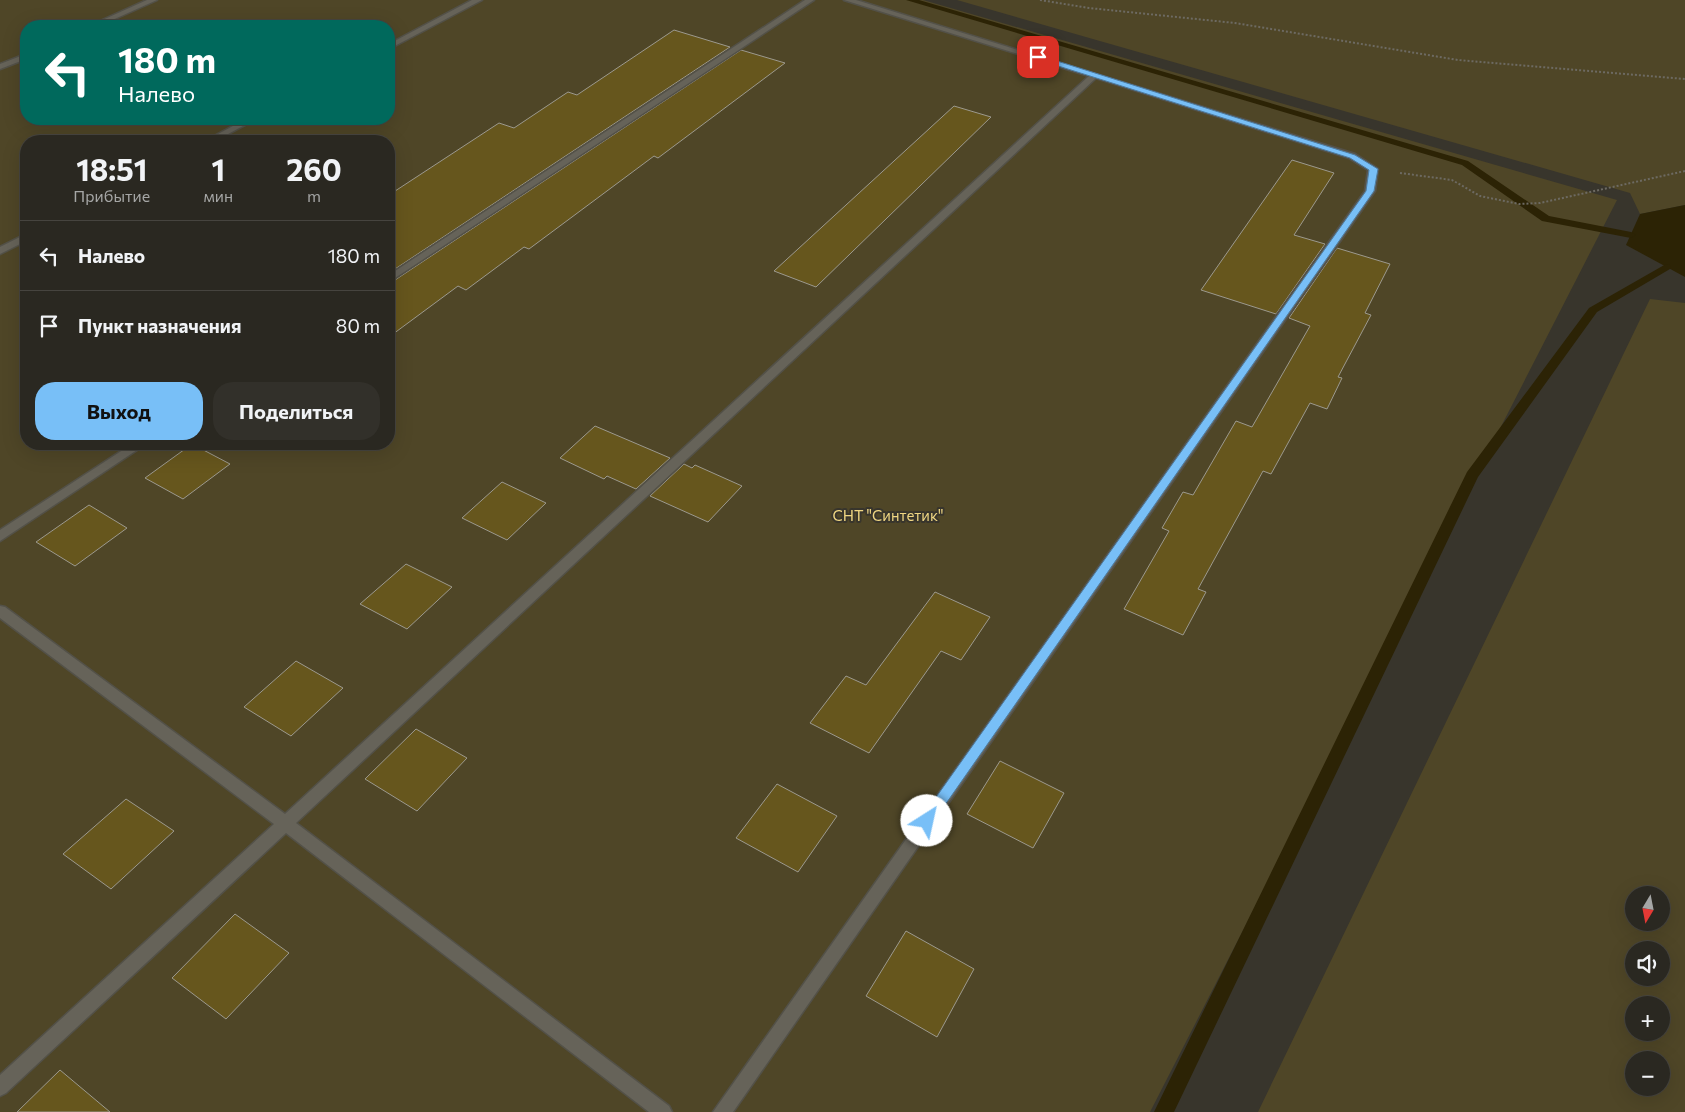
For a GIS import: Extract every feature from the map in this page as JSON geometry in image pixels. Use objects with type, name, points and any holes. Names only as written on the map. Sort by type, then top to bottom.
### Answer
[{"type":"lane","points":[[107,20],[153,0]]},
{"type":"lane","points":[[395,44],[478,0]]},
{"type":"lane","points":[[395,275],[810,0]]},
{"type":"lane","points":[[722,1112],[1370,191],[1374,169],[1352,156],[848,0]]},
{"type":"lane","points":[[0,67],[20,59]]},
{"type":"lane","points":[[0,1087],[1095,75]]},
{"type":"lane","points":[[221,135],[240,125]]},
{"type":"lane","points":[[0,251],[20,240]]},
{"type":"lane","points":[[0,536],[131,450]]},
{"type":"lane","points":[[0,611],[285,823],[663,1112]]},
{"type":"path","points":[[1040,0],[1089,8],[1235,23],[1458,60],[1685,78]]},
{"type":"path","points":[[1374,169],[1452,180],[1480,196],[1519,204],[1540,203],[1685,171]]},
{"type":"green space","name":"СНТ \"Синтетик\"","points":[[0,0],[923,0],[1617,200],[1150,1112],[0,1112]]},
{"type":"green space","points":[[957,0],[1685,0],[1685,205],[1640,214],[1630,193]]},
{"type":"green space","points":[[1650,299],[1685,303],[1685,1112],[1258,1112]]},
{"type":"shaded area","points":[[1685,205],[1685,277],[1626,245],[1640,214]]},
{"type":"building","points":[[674,30],[730,47],[395,269],[395,191],[499,123],[514,128],[568,92],[577,95]]},
{"type":"building","points":[[741,50],[785,63],[658,158],[654,156],[529,249],[524,247],[466,290],[458,286],[395,333],[395,280]]},
{"type":"building","points":[[954,106],[991,117],[816,287],[774,271]]},
{"type":"building","points":[[1292,160],[1334,173],[1294,235],[1325,244],[1276,314],[1201,290]]},
{"type":"building","points":[[1337,248],[1390,264],[1365,313],[1371,315],[1338,377],[1342,378],[1327,409],[1310,403],[1271,474],[1263,471],[1198,589],[1206,592],[1183,635],[1124,609],[1169,531],[1162,528],[1183,492],[1193,495],[1236,421],[1252,427],[1310,326],[1289,318]]},
{"type":"building","points":[[595,426],[670,458],[636,489],[607,476],[604,479],[560,458]]},
{"type":"building","points":[[184,450],[203,450],[230,464],[183,499],[145,478]]},
{"type":"building","points":[[684,464],[692,468],[695,465],[742,486],[708,522],[650,496]]},
{"type":"building","points":[[502,482],[546,503],[507,540],[462,518]]},
{"type":"building","points":[[89,505],[127,528],[75,566],[36,542]]},
{"type":"building","points":[[406,564],[452,587],[407,629],[360,604]]},
{"type":"building","points":[[935,592],[990,617],[961,660],[941,651],[869,753],[810,723],[846,676],[866,685]]},
{"type":"building","points":[[296,661],[343,688],[291,736],[244,707]]},
{"type":"building","points":[[416,729],[467,758],[417,811],[365,779]]},
{"type":"building","points":[[1000,761],[1064,793],[1033,848],[967,814]]},
{"type":"building","points":[[777,784],[837,816],[798,872],[736,838]]},
{"type":"building","points":[[126,799],[174,831],[111,889],[63,854]]},
{"type":"building","points":[[235,914],[289,953],[226,1019],[172,978]]},
{"type":"building","points":[[906,931],[974,969],[937,1037],[866,996]]},
{"type":"building","points":[[60,1070],[110,1112],[17,1112]]},
{"type":"waterway","points":[[910,0],[1465,163],[1546,219],[1631,235]]},
{"type":"waterway","points":[[1164,1112],[1472,475],[1593,310],[1666,267]]},
{"type":"route","points":[[927,821],[1370,191],[1374,169],[1352,156],[1038,57]]}]
